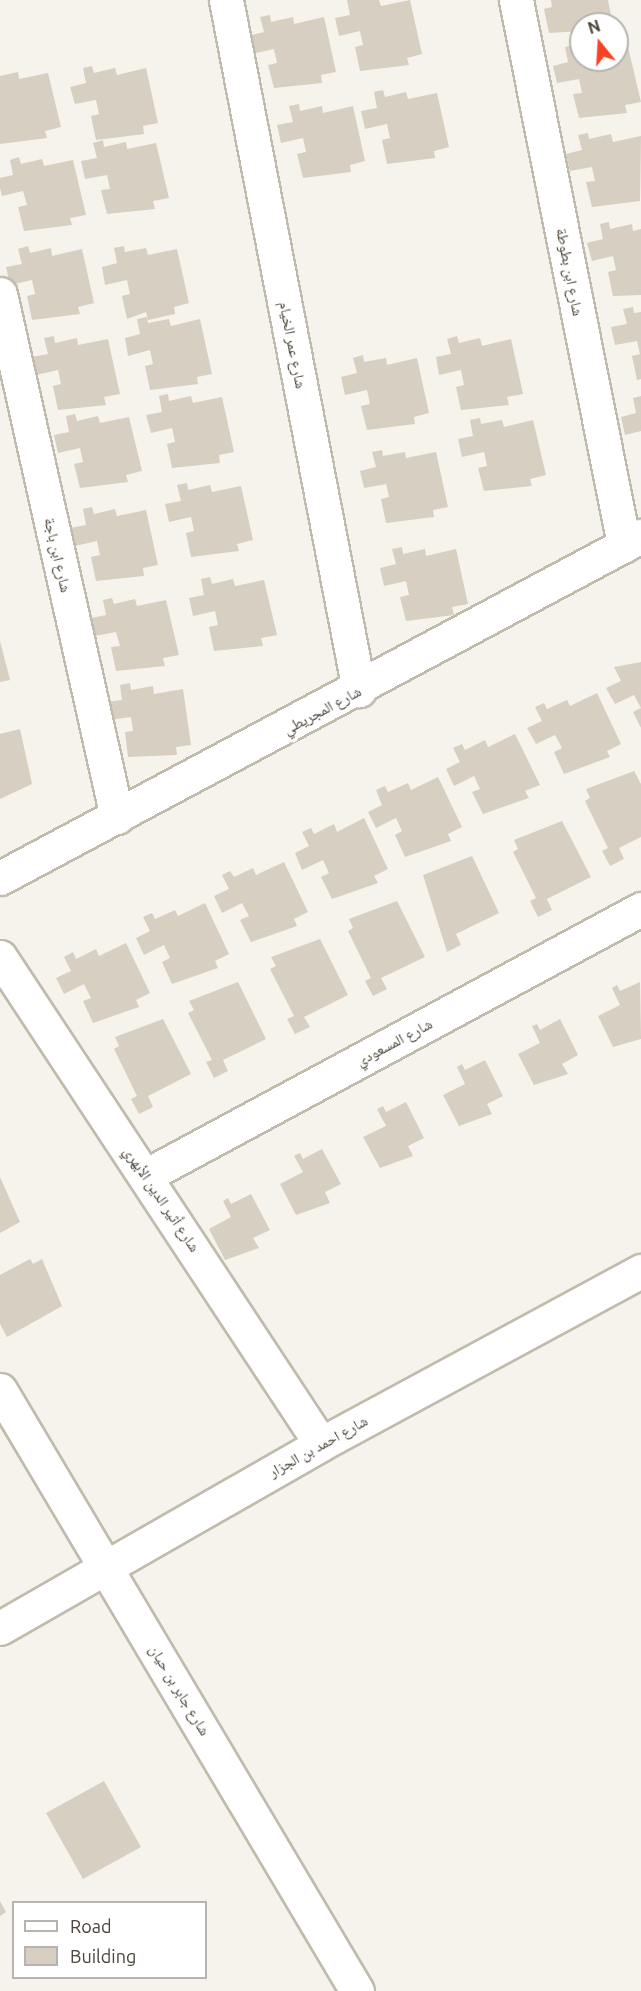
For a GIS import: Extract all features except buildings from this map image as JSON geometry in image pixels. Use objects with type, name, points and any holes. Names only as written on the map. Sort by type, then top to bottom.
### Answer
[{"type":"street","name":"شارع عمر الخيام","points":[[226,0],[359,690]]},
{"type":"street","name":"شارع ابن بطوطة","points":[[516,0],[633,540]]},
{"type":"street","name":"شارع ابن باجة","points":[[0,294],[117,817]]},
{"type":"street","name":"شارع المجريطي","points":[[0,878],[359,690],[633,540]]},
{"type":"street","name":"شارع المسعودي","points":[[147,1175],[641,909]]},
{"type":"street","name":"شارع أثير الدين الأبهري","points":[[0,957],[147,1175],[321,1444]]},
{"type":"street","name":"شارع احمد بن الجزار","points":[[0,1628],[321,1444],[641,1271]]},
{"type":"street","name":"شارع جابر بن حيان","points":[[0,1390],[107,1566],[357,1991]]}]
